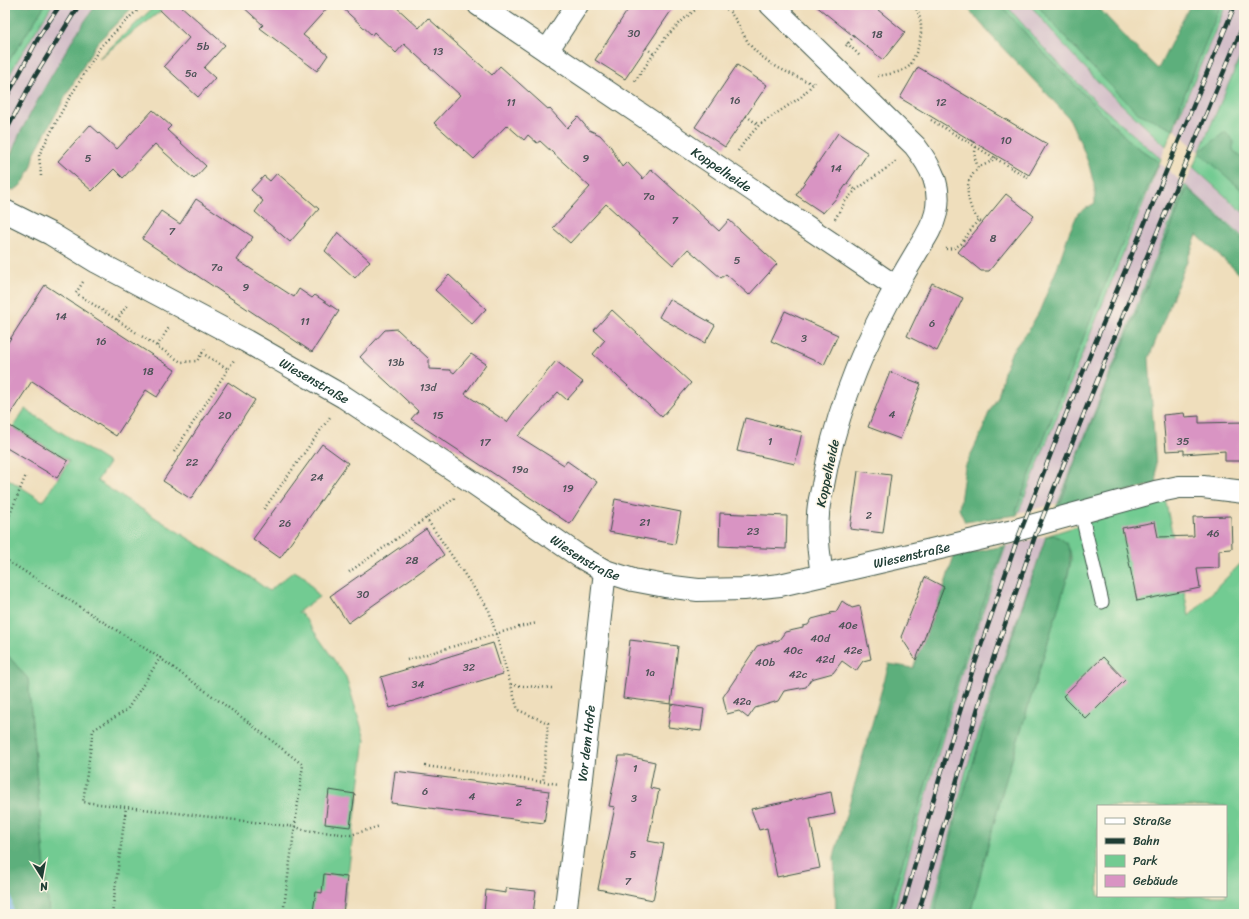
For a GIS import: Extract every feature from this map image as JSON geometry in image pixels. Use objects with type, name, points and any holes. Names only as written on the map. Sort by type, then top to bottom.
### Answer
[{"type":"street","name":"Koppelheide","points":[[479,5],[896,287]]},
{"type":"street","points":[[547,51],[577,5]]},
{"type":"street","name":"Koppelheide","points":[[771,5],[915,146],[929,165],[934,178],[938,202],[932,226],[878,320],[844,402],[827,463],[818,515],[819,552],[822,575]]},
{"type":"street","name":"Wiesenstraße","points":[[5,211],[51,234],[97,262],[246,341],[344,397],[475,484],[579,556],[605,571],[633,580],[698,590],[744,589],[780,585],[1009,532],[1155,492],[1180,487],[1203,487],[1244,492]]},
{"type":"street","name":"Vor dem Hofe","points":[[565,914],[605,571]]},
{"type":"lane","points":[[1081,512],[1102,602]]},
{"type":"path","points":[[41,176],[39,155],[64,107],[101,46],[133,14],[145,5]]},
{"type":"path","points":[[621,101],[666,37],[701,5]]},
{"type":"path","points":[[720,5],[723,6],[734,18],[750,45],[766,60],[778,68],[813,84],[801,97],[760,124],[745,141],[724,171]]},
{"type":"path","points":[[874,77],[909,67],[918,51],[921,38],[921,23],[914,5]]},
{"type":"path","points":[[646,48],[654,54]]},
{"type":"path","points":[[746,116],[760,124]]},
{"type":"path","points":[[931,120],[976,147],[996,157],[1030,179]]},
{"type":"path","points":[[823,238],[846,200],[856,190],[889,167],[915,146]]},
{"type":"path","points":[[976,147],[975,160],[978,167]]},
{"type":"path","points":[[982,223],[973,212],[969,199],[968,187],[970,180],[978,167],[983,166],[996,157]]},
{"type":"path","points":[[847,184],[856,190]]},
{"type":"path","points":[[924,240],[946,249],[954,248],[961,244],[978,220]]},
{"type":"path","points":[[83,283],[76,293],[181,362],[197,361],[219,327]]},
{"type":"path","points":[[117,320],[127,305]]},
{"type":"path","points":[[156,346],[169,327]]},
{"type":"path","points":[[174,452],[246,341]]},
{"type":"path","points":[[202,353],[228,369]]},
{"type":"path","points":[[264,509],[344,397]]},
{"type":"path","points":[[5,526],[26,475]]},
{"type":"path","points":[[348,572],[475,484]]},
{"type":"path","points":[[426,518],[490,610],[518,710],[548,724],[543,782]]},
{"type":"path","points":[[5,559],[160,658],[244,719],[303,765],[283,914]]},
{"type":"path","points":[[407,660],[537,623]]},
{"type":"path","points":[[160,658],[127,710],[93,730],[83,802],[296,826],[304,830],[352,835],[380,826]]},
{"type":"path","points":[[511,685],[552,688]]},
{"type":"path","points":[[425,766],[581,787]]},
{"type":"path","points":[[112,914],[126,807]]},
{"type":"shaded area","points":[[52,5],[96,5],[76,34],[45,87],[20,133],[13,150],[7,148],[5,152],[5,84],[17,61]]},
{"type":"shaded area","points":[[1006,5],[1030,5],[1069,51],[1104,88],[1166,146],[1161,159],[1097,103],[1039,43]]},
{"type":"shaded area","points":[[1226,5],[1244,5],[1244,48],[1199,152],[1174,129]]},
{"type":"shaded area","points":[[1160,163],[1185,185],[1193,167],[1244,213],[1244,238],[1185,186],[1058,503],[1018,513]]},
{"type":"shaded area","points":[[1046,536],[966,771],[931,914],[893,914],[962,671],[1006,546]]},
{"type":"green space","points":[[5,5],[45,5],[5,69]]},
{"type":"green space","points":[[45,5],[52,5],[17,61],[5,84],[5,69],[10,59]]},
{"type":"green space","points":[[96,5],[135,5],[97,43],[35,152],[32,166],[23,183],[14,190],[5,192],[5,169],[20,133],[76,34]]},
{"type":"green space","points":[[156,5],[169,5],[98,59]]},
{"type":"green space","points":[[965,5],[1001,5],[1035,44],[1131,143],[1159,162],[1139,205],[1084,335],[1016,511],[1018,513],[1017,515],[965,522],[959,509],[965,467],[983,429],[989,412],[998,397],[1004,372],[1012,351],[1028,331],[1039,312],[1078,213],[1095,203],[1095,188],[1089,165],[1069,118],[996,41]]},
{"type":"green space","points":[[1001,5],[1006,5],[1039,43],[1097,103],[1161,159],[1018,513],[1016,511],[1108,274],[1159,162],[1131,143],[1035,44]]},
{"type":"green space","points":[[1030,5],[1037,5],[1092,67],[1174,128],[1166,146],[1104,88],[1069,51]]},
{"type":"green space","points":[[1037,5],[1096,5],[1131,43],[1158,69],[1190,5],[1221,5],[1181,103],[1174,129],[1138,113],[1092,67]]},
{"type":"green space","points":[[1221,5],[1226,5],[1175,126],[1181,103]]},
{"type":"green space","points":[[1244,48],[1244,160],[1233,150],[1200,152],[1244,192],[1244,213],[1193,167]]},
{"type":"green space","points":[[1225,132],[1233,140],[1233,150],[1244,160],[1244,192],[1199,152]]},
{"type":"green space","points":[[1185,185],[1244,238],[1244,241],[1186,189],[1060,502],[1058,503]]},
{"type":"green space","points":[[1187,188],[1244,241],[1244,278],[1197,235],[1149,358],[1157,484],[1056,508],[1058,503],[1061,502],[1074,466]]},
{"type":"green space","points":[[25,409],[109,463],[97,481],[250,577],[269,591],[294,571],[305,577],[319,597],[298,612],[302,614],[346,677],[365,739],[343,914],[49,914],[28,679],[5,652],[5,477],[43,501],[69,461],[13,427]]},
{"type":"green space","points":[[1165,498],[1189,616],[1244,560],[1244,914],[970,914],[1003,789],[1070,565],[1071,555],[1067,545],[1060,538],[1046,536]]},
{"type":"green space","points":[[1053,535],[1061,538],[1069,548],[1070,560],[1066,582],[1003,789],[970,914],[934,914],[956,819],[1001,671],[1046,536]]},
{"type":"green space","points":[[1004,546],[1006,546],[962,671],[893,914],[889,914],[894,891],[960,669]]},
{"type":"green space","points":[[1004,546],[960,669],[894,891],[889,914],[836,914],[834,857],[889,664],[913,668],[944,587],[954,556]]},
{"type":"green space","points":[[1034,571],[1001,671],[956,819],[934,914],[931,914],[966,771]]},
{"type":"green space","points":[[5,652],[28,679],[49,914],[5,914]]},
{"type":"building","points":[[163,5],[180,5],[225,45],[204,68],[215,78],[198,97],[164,66],[189,38],[159,9]]},
{"type":"building","points":[[241,5],[330,5],[303,35],[328,55],[317,71],[260,28],[263,25]]},
{"type":"building","points":[[339,5],[394,5],[419,28],[428,18],[492,75],[500,66],[549,110],[550,109],[567,128],[578,117],[589,130],[600,135],[611,147],[622,167],[627,162],[643,179],[651,169],[719,231],[729,220],[777,264],[749,295],[726,274],[721,278],[688,249],[673,265],[606,204],[570,243],[553,228],[590,187],[540,141],[537,143],[528,135],[524,140],[507,125],[474,159],[434,123],[460,95],[404,44],[396,53],[374,32],[372,35]]},
{"type":"building","points":[[631,5],[675,5],[625,79],[595,60]]},
{"type":"building","points":[[815,5],[872,5],[905,32],[883,60]]},
{"type":"building","points":[[737,65],[767,85],[725,147],[695,127]]},
{"type":"building","points":[[918,67],[1047,144],[1029,175],[900,98]]},
{"type":"building","points":[[153,110],[171,126],[167,130],[206,166],[194,179],[155,144],[123,178],[114,169],[92,191],[58,161],[90,125],[117,149]]},
{"type":"building","points":[[838,133],[868,153],[839,195],[823,213],[796,195]]},
{"type":"building","points":[[277,173],[319,209],[290,242],[255,212],[263,201],[251,190],[264,176],[270,181]]},
{"type":"building","points":[[1006,194],[1034,216],[989,271],[981,271],[958,252]]},
{"type":"building","points":[[196,199],[253,237],[237,260],[294,297],[299,289],[312,298],[315,295],[339,311],[312,352],[142,239],[161,211],[180,224]]},
{"type":"building","points":[[338,232],[370,261],[355,278],[325,251]]},
{"type":"building","points":[[449,275],[486,309],[472,324],[435,290]]},
{"type":"building","points":[[932,283],[963,298],[937,351],[907,336]]},
{"type":"building","points":[[45,285],[175,370],[157,397],[146,390],[116,436],[32,381],[5,422],[5,347]]},
{"type":"building","points":[[669,299],[715,325],[705,343],[659,317]]},
{"type":"building","points":[[612,310],[691,383],[662,417],[593,354],[605,340],[594,330]]},
{"type":"building","points":[[785,311],[838,335],[824,365],[771,341]]},
{"type":"building","points":[[397,329],[429,359],[429,369],[450,370],[454,373],[471,354],[486,364],[465,394],[507,422],[556,361],[583,382],[567,400],[558,392],[518,436],[564,465],[567,461],[597,482],[570,524],[411,419],[418,411],[360,357],[385,330]]},
{"type":"building","points":[[890,372],[921,384],[900,439],[868,427]]},
{"type":"building","points":[[228,382],[255,400],[191,499],[163,481]]},
{"type":"building","points":[[1184,413],[1185,417],[1199,416],[1199,423],[1244,422],[1244,461],[1225,461],[1225,451],[1184,454],[1184,450],[1166,451],[1163,415]]},
{"type":"building","points":[[745,418],[802,432],[795,464],[737,451]]},
{"type":"building","points":[[5,423],[68,461],[57,478],[5,447]]},
{"type":"building","points":[[322,444],[348,463],[280,558],[253,539]]},
{"type":"building","points":[[858,471],[891,475],[883,533],[850,529]]},
{"type":"building","points":[[615,499],[681,512],[675,544],[609,532]]},
{"type":"building","points":[[720,513],[787,516],[786,549],[719,546]]},
{"type":"building","points":[[1231,516],[1232,549],[1219,550],[1219,568],[1197,569],[1200,588],[1137,601],[1122,528],[1155,522],[1158,537],[1194,536],[1193,517]]},
{"type":"building","points":[[426,529],[444,555],[348,623],[330,596]]},
{"type":"building","points":[[925,577],[944,587],[916,660],[901,637]]},
{"type":"building","points":[[842,601],[852,608],[860,606],[871,659],[863,661],[856,671],[842,661],[833,673],[811,679],[806,687],[784,691],[778,701],[755,708],[748,718],[739,711],[727,714],[723,697],[757,646],[779,640],[785,632],[803,628],[803,626],[808,625],[812,619],[836,612]]},
{"type":"building","points":[[630,640],[678,646],[671,704],[623,698]]},
{"type":"building","points":[[493,643],[503,674],[390,708],[381,677]]},
{"type":"building","points":[[1103,657],[1125,680],[1086,719],[1063,696]]},
{"type":"building","points":[[671,704],[704,709],[701,731],[668,727]]},
{"type":"building","points":[[619,756],[628,756],[655,762],[650,788],[659,790],[648,841],[664,844],[653,900],[598,889],[615,807],[609,806]]},
{"type":"building","points":[[395,771],[549,791],[544,823],[391,803]]},
{"type":"building","points":[[329,790],[355,794],[350,827],[325,824]]},
{"type":"building","points":[[831,792],[835,814],[810,819],[820,868],[777,877],[767,828],[759,830],[751,809]]},
{"type":"building","points":[[324,874],[347,877],[343,914],[313,911],[316,892],[322,893]]},
{"type":"building","points":[[506,888],[536,891],[533,914],[499,914],[484,912],[486,890],[506,893]]},
{"type":"waterway","points":[[5,873],[10,914]]},
{"type":"railway","points":[[5,100],[40,35],[60,5]]},
{"type":"railway","points":[[5,133],[35,76],[79,5]]},
{"type":"railway","points":[[901,914],[939,780],[972,672],[1016,543],[1076,389],[1235,5]]},
{"type":"railway","points":[[918,914],[987,677],[1034,539],[1136,283],[1244,23]]}]
